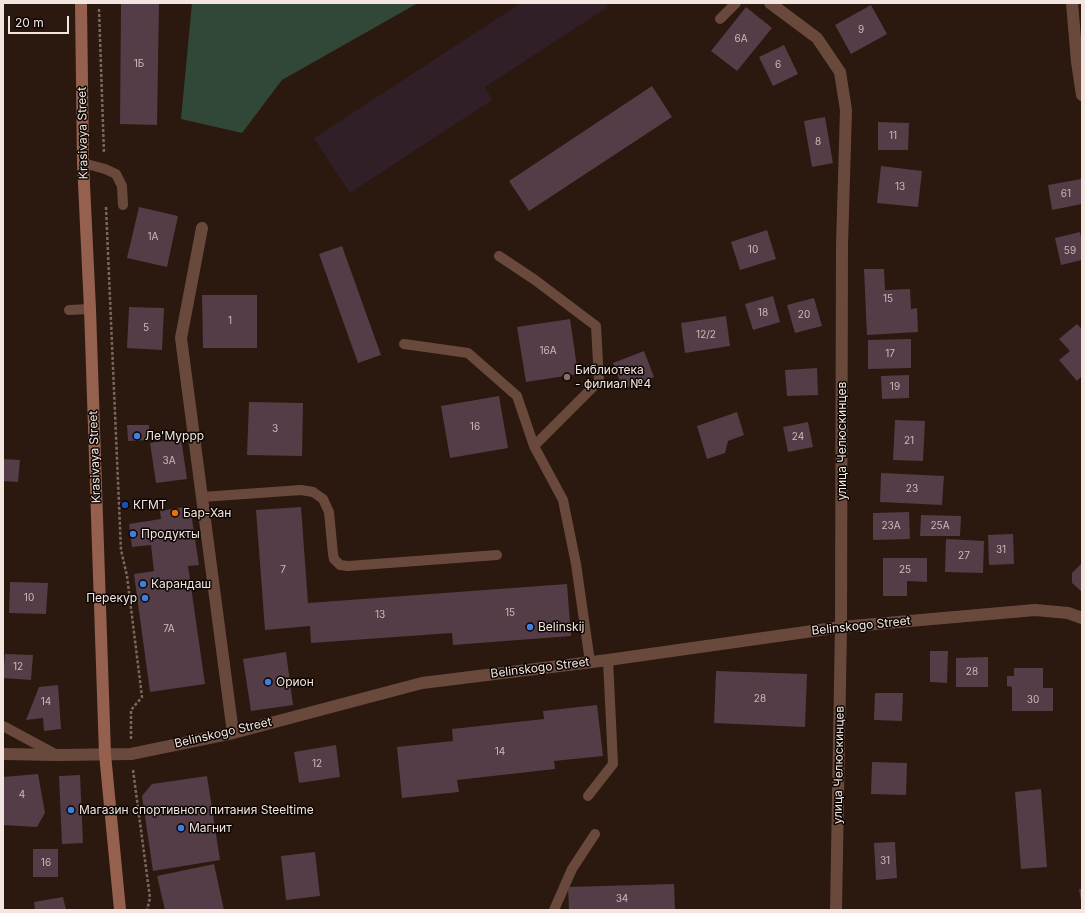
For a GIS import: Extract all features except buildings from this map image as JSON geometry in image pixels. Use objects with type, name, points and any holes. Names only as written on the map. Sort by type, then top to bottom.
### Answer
[{"type":"main road","name":"Krasivaya Street","points":[[80,3],[83,163],[90,309],[105,754],[120,910]]},
{"type":"street","name":"улица Челюскинцев","points":[[770,3],[817,38],[840,72],[846,110],[842,245],[841,627],[836,910]]},
{"type":"street","points":[[1072,3],[1077,62],[1082,95]]},
{"type":"street","points":[[202,228],[181,338],[233,733]]},
{"type":"street","name":"Belinskogo Street","points":[[3,754],[131,754],[233,733],[422,683],[608,660],[841,627],[1035,610],[1068,613],[1082,618]]},
{"type":"lane","points":[[720,19],[736,3]]},
{"type":"lane","points":[[83,163],[105,169],[116,174],[122,186],[123,205]]},
{"type":"lane","points":[[499,256],[535,280],[596,326],[599,381],[534,446]]},
{"type":"lane","points":[[69,310],[90,309]]},
{"type":"lane","points":[[404,344],[468,353],[517,396],[534,446],[563,500],[576,564],[590,662]]},
{"type":"lane","points":[[202,497],[301,490],[313,492],[322,499],[329,512],[334,559],[340,564],[348,566],[497,555]]},
{"type":"lane","points":[[588,796],[613,764],[608,660]]},
{"type":"lane","points":[[3,726],[57,755]]},
{"type":"lane","points":[[554,910],[572,869],[595,834]]},
{"type":"path","points":[[99,3],[105,169]]},
{"type":"path","points":[[106,200],[121,550],[127,576],[142,697],[131,710],[131,754],[150,898],[147,910]]},
{"type":"shaded area","points":[[521,3],[605,3],[608,7],[485,87],[492,100],[350,193],[314,138]]},
{"type":"green space","points":[[192,3],[418,3],[282,80],[242,133],[181,119]]},
{"type":"place","name":"Библиотека - филиал №4","points":[[567,377]]},
{"type":"place","name":"Ле'Муррр","points":[[137,436]]},
{"type":"place","name":"КГМТ","points":[[125,505]]},
{"type":"place","name":"Бар-Хан","points":[[175,513]]},
{"type":"place","name":"Продукты","points":[[133,534]]},
{"type":"place","name":"Карандаш","points":[[143,584]]},
{"type":"place","name":"Перекур","points":[[145,598]]},
{"type":"place","name":"Belinskij","points":[[530,627]]},
{"type":"place","name":"Орион","points":[[268,682]]},
{"type":"place","name":"Магазин спортивного питания Steeltime","points":[[71,810]]},
{"type":"place","name":"Магнит","points":[[181,828]]}]
